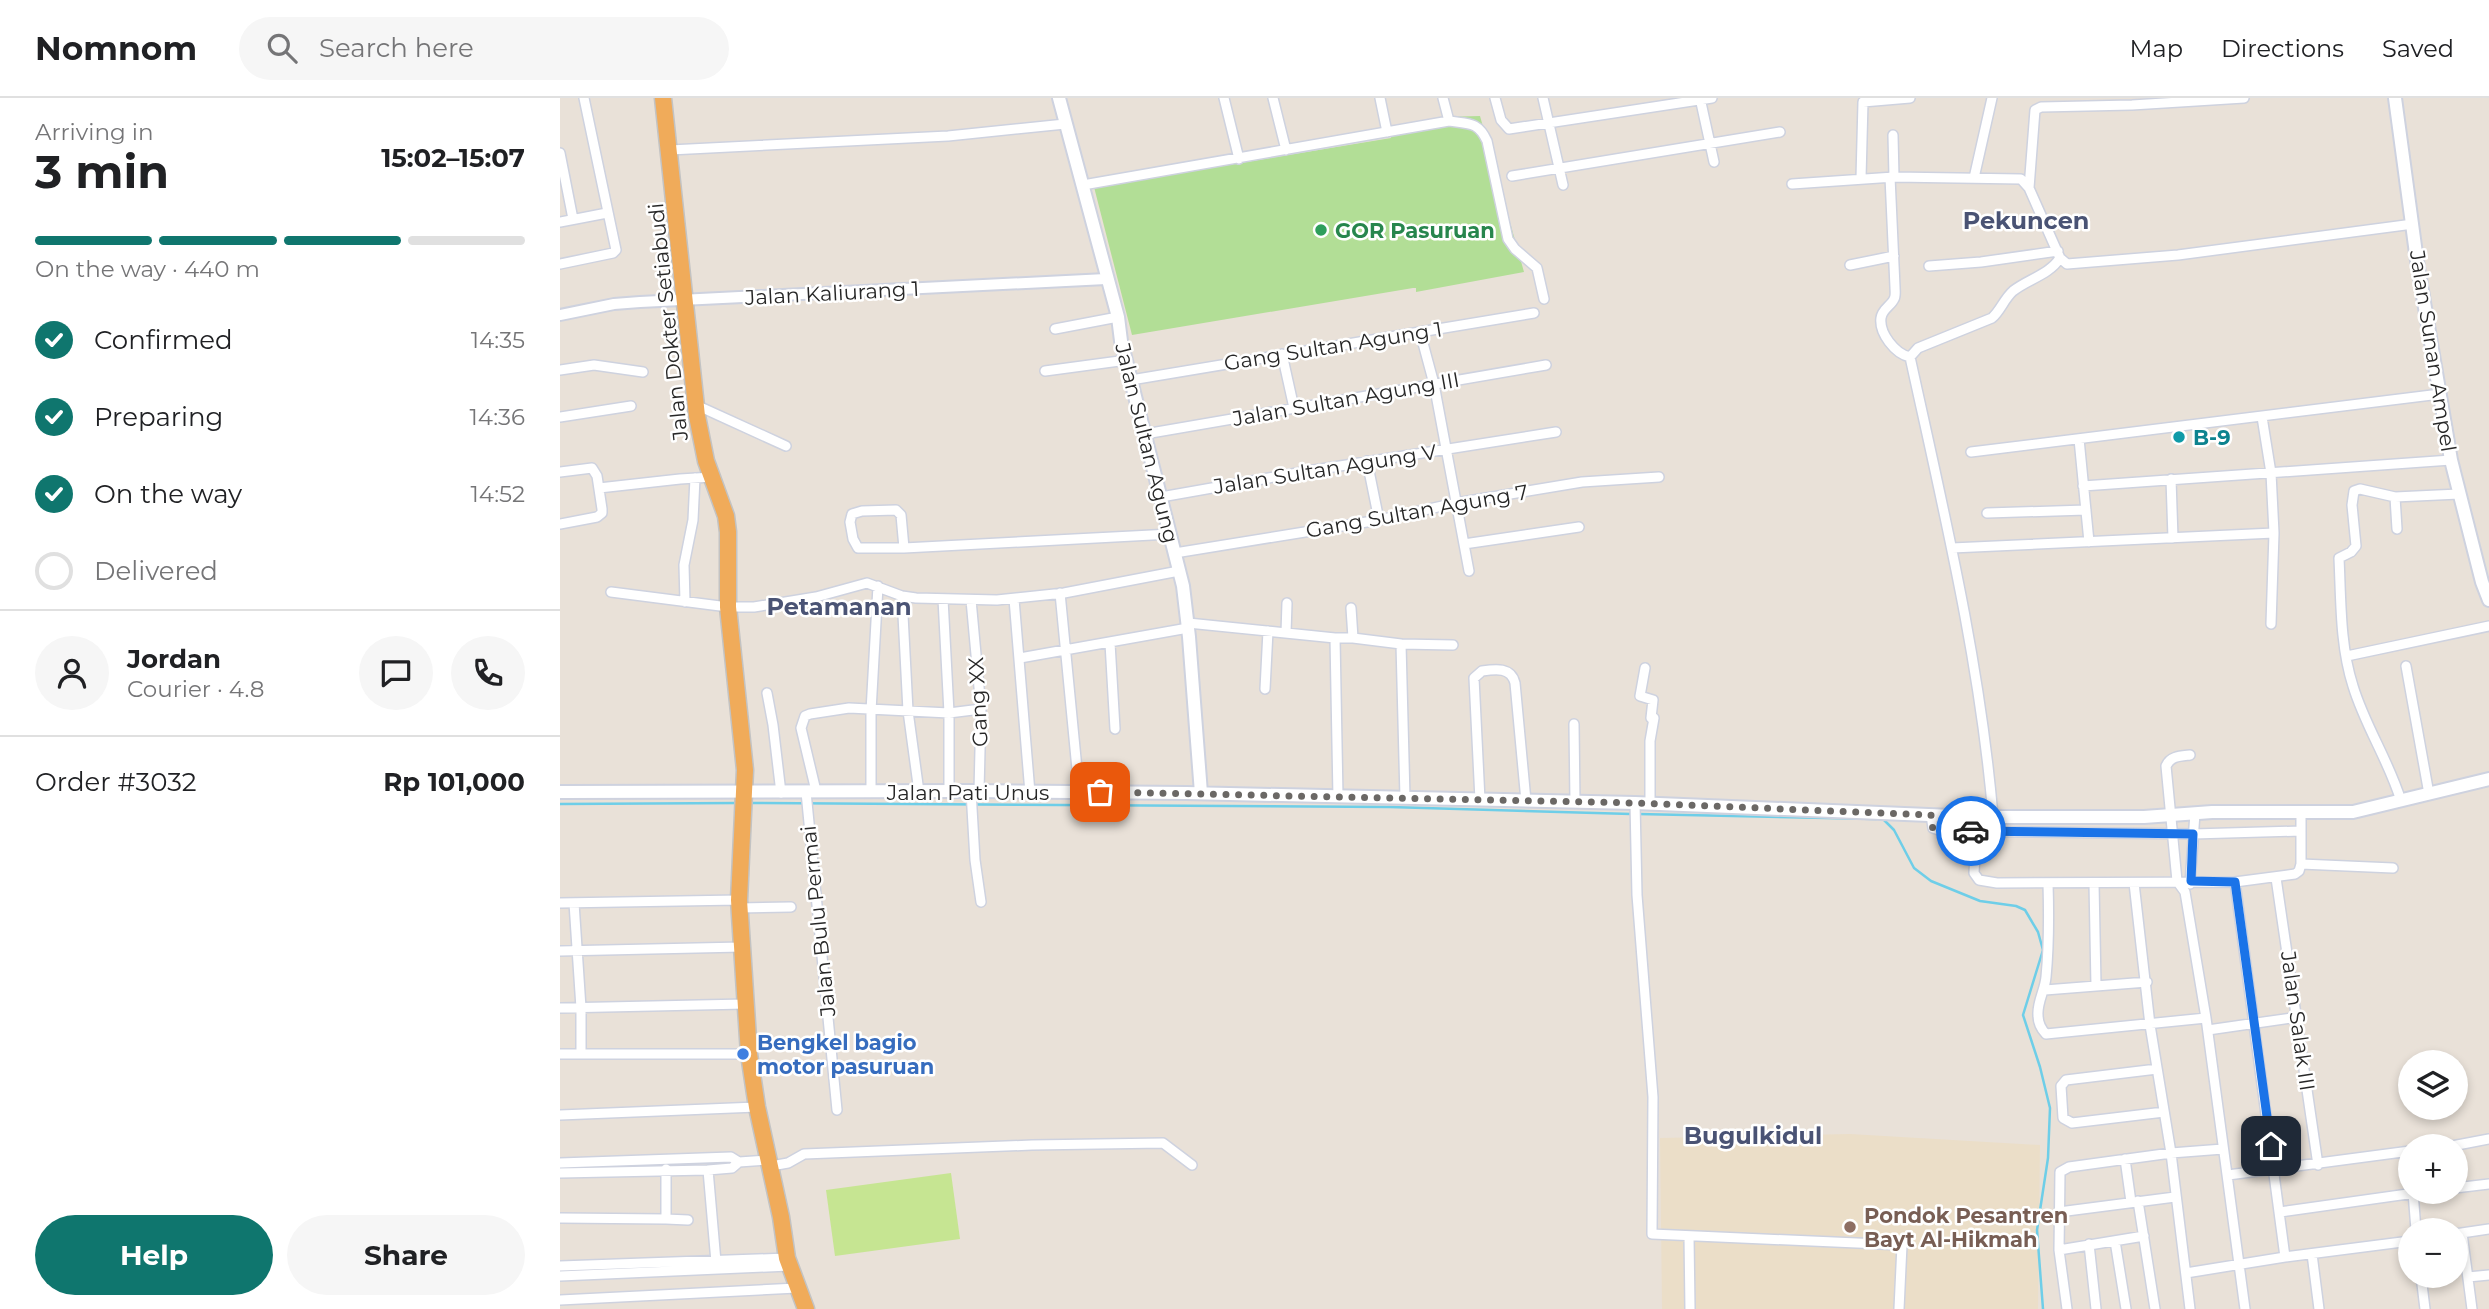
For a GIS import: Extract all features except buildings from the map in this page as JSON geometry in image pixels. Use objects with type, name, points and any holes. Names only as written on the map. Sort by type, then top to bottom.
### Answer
[{"type":"highway","name":"Jalan Dokter Setiabudi","points":[[663,98],[696,405],[702,444],[726,516],[728,532],[730,621],[745,770],[739,904],[749,1054],[788,1262],[806,1309]]},
{"type":"main road","name":"Jalan Sultan Agung","points":[[1059,98],[1105,279],[1118,317],[1131,380],[1181,578],[1188,626],[1201,793]]},
{"type":"main road","name":"Jalan Sunan Ampel","points":[[2395,98],[2417,261],[2451,460],[2489,600]]},
{"type":"main road","name":"Jalan Pati Unus","points":[[560,792],[744,800],[781,793],[809,795],[871,791],[949,792],[973,798],[1030,793],[1080,796],[1201,793],[1574,802],[1634,809],[1650,804],[1977,824],[1993,816],[2194,824],[2301,822],[2489,779]]},
{"type":"street","points":[[560,264],[613,253],[615,244],[584,98]]},
{"type":"street","points":[[1224,98],[1238,154]]},
{"type":"street","points":[[1273,98],[1285,145]]},
{"type":"street","points":[[1380,98],[1387,128]]},
{"type":"street","points":[[1443,98],[1447,116]]},
{"type":"street","points":[[1495,98],[1501,120],[1509,129],[1712,98]]},
{"type":"street","points":[[1543,98],[1563,185]]},
{"type":"street","points":[[1861,178],[1863,102],[1910,98]]},
{"type":"street","points":[[1974,178],[1992,98]]},
{"type":"street","points":[[2029,188],[2033,120],[2037,109],[2044,106],[2244,98]]},
{"type":"street","points":[[1700,99],[1714,162]]},
{"type":"street","points":[[1083,185],[1447,116],[1475,125],[1482,131],[1487,141],[1508,239],[1515,249],[1537,268],[1544,299]]},
{"type":"street","points":[[670,150],[948,136],[1065,124]]},
{"type":"street","points":[[1512,176],[1780,132]]},
{"type":"street","points":[[1892,135],[1894,299],[1882,313],[1881,319],[1886,336],[1897,351],[1910,357]]},
{"type":"street","points":[[560,153],[573,219]]},
{"type":"street","points":[[1792,184],[1892,177],[2017,178],[2029,188],[2059,255],[2067,264],[2178,255],[2413,224]]},
{"type":"street","points":[[560,222],[607,213]]},
{"type":"street","points":[[1929,265],[2059,255]]},
{"type":"street","points":[[1910,357],[1918,348],[1992,318],[2001,310],[2013,291],[2046,272],[2059,255]]},
{"type":"street","points":[[1850,265],[1894,256]]},
{"type":"street","name":"Jalan Kaliurang 1","points":[[560,315],[614,304],[1105,279]]},
{"type":"street","name":"Gang Sultan Agung 1","points":[[1131,380],[1534,313]]},
{"type":"street","points":[[1055,329],[1118,317]]},
{"type":"street","points":[[1420,332],[1434,384],[1469,571]]},
{"type":"street","points":[[1282,354],[1294,408]]},
{"type":"street","points":[[1910,357],[1952,548],[1988,759],[1993,816]]},
{"type":"street","points":[[1045,371],[1127,360]]},
{"type":"street","points":[[560,370],[594,365],[643,372]]},
{"type":"street","name":"Jalan Sultan Agung III","points":[[1145,433],[1546,365]]},
{"type":"street","points":[[1971,452],[2440,394]]},
{"type":"street","points":[[696,405],[786,446]]},
{"type":"street","points":[[560,417],[631,406]]},
{"type":"street","points":[[2262,417],[2271,473],[2274,533],[2271,624]]},
{"type":"street","name":"Jalan Sultan Agung V","points":[[1161,497],[1556,432]]},
{"type":"street","points":[[2079,439],[2089,542]]},
{"type":"street","points":[[2083,486],[2451,460]]},
{"type":"street","points":[[1367,461],[1379,520]]},
{"type":"street","points":[[560,472],[592,468],[597,476],[602,509],[600,516],[560,524]]},
{"type":"street","points":[[599,488],[712,477]]},
{"type":"street","name":"Gang Sultan Agung 7","points":[[1175,553],[1379,520],[1456,503],[1582,482],[1658,477]]},
{"type":"street","points":[[685,602],[684,565],[693,520],[695,478]]},
{"type":"street","points":[[2171,479],[2173,538]]},
{"type":"street","points":[[2400,801],[2389,767],[2361,709],[2348,669],[2339,558],[2356,546],[2352,492],[2360,489],[2395,497],[2459,494]]},
{"type":"street","points":[[2395,497],[2397,529]]},
{"type":"street","points":[[904,548],[901,515],[896,510],[852,514],[850,522],[853,539],[858,548],[904,548],[1171,534]]},
{"type":"street","points":[[1987,513],[2086,510]]},
{"type":"street","points":[[1464,544],[1579,527]]},
{"type":"street","points":[[1952,548],[2274,533]]},
{"type":"street","points":[[611,592],[685,602],[730,621],[754,607],[816,597],[861,584],[878,586],[902,596],[943,607],[1060,599],[1181,578]]},
{"type":"street","points":[[871,791],[871,711],[878,586]]},
{"type":"street","points":[[902,596],[908,711],[919,792]]},
{"type":"street","points":[[1060,599],[1080,796]]},
{"type":"street","points":[[1286,633],[1287,603]]},
{"type":"street","points":[[1015,604],[1030,793]]},
{"type":"street","name":"Gang XX","points":[[971,606],[981,709],[973,798],[975,860],[981,902]]},
{"type":"street","points":[[943,607],[949,713],[949,792]]},
{"type":"street","points":[[1351,608],[1353,638]]},
{"type":"street","points":[[1020,658],[1111,643],[1188,626],[1401,644],[1453,645]]},
{"type":"street","points":[[2347,656],[2489,626]]},
{"type":"street","points":[[1265,689],[1268,631]]},
{"type":"street","points":[[1335,638],[1338,797]]},
{"type":"street","points":[[1111,643],[1115,729]]},
{"type":"street","points":[[1401,644],[1405,798]]},
{"type":"street","points":[[2406,666],[2429,793]]},
{"type":"street","points":[[1645,667],[1640,696],[1653,700],[1651,718],[1654,718],[1650,741],[1650,804]]},
{"type":"street","points":[[1480,800],[1474,678],[1482,671],[1505,670],[1513,676],[1516,683],[1526,801]]},
{"type":"street","points":[[766,693],[773,725],[781,793]]},
{"type":"street","name":"Jalan Bulu Permai","points":[[837,1110],[807,815],[809,795],[801,728],[805,716],[849,708],[871,711]]},
{"type":"street","points":[[871,711],[949,713],[981,709]]},
{"type":"street","points":[[1574,724],[1574,802]]},
{"type":"street","points":[[2190,755],[2175,757],[2166,766],[2177,881],[2185,892],[2207,1018],[2245,1309]]},
{"type":"street","points":[[1634,809],[1637,895],[1653,1097],[1652,1234],[1902,1245],[1899,1309]]},
{"type":"street","points":[[2301,822],[2301,864],[2295,874],[2235,882],[1997,883],[1979,880],[1974,873],[1977,824],[2301,822]]},
{"type":"street","points":[[2185,892],[2191,881],[2194,824]]},
{"type":"street","points":[[2301,864],[2393,868]]},
{"type":"street","name":"Jalan Salak III","points":[[2276,877],[2318,1165]]},
{"type":"street","points":[[2235,882],[2285,1257]]},
{"type":"street","points":[[2048,883],[2049,938],[2045,990],[2037,1012],[2039,1023],[2046,1034],[2207,1018]]},
{"type":"street","points":[[2094,883],[2096,986]]},
{"type":"street","points":[[2134,883],[2150,1025],[2171,1153],[2190,1309]]},
{"type":"street","points":[[560,903],[791,907]]},
{"type":"street","points":[[574,903],[581,1053]]},
{"type":"street","points":[[560,951],[742,947]]},
{"type":"street","points":[[2045,990],[2147,982]]},
{"type":"street","points":[[560,1008],[745,1004]]},
{"type":"street","points":[[2208,1030],[2298,1017]]},
{"type":"street","points":[[560,1054],[749,1054]]},
{"type":"street","points":[[2157,1069],[2066,1080],[2061,1086],[2063,1118],[2072,1122],[2164,1112]]},
{"type":"street","points":[[560,1115],[757,1107]]},
{"type":"street","points":[[2468,1143],[2489,1139]]},
{"type":"street","points":[[563,1168],[648,1165],[731,1157],[739,1162],[788,1163],[804,1154],[1032,1144],[1163,1143],[1192,1166]]},
{"type":"street","points":[[2067,1309],[2059,1250],[2059,1175],[2064,1169],[2171,1153],[2223,1149]]},
{"type":"street","points":[[2228,1175],[2398,1153]]},
{"type":"street","points":[[2125,1159],[2144,1236],[2155,1309]]},
{"type":"street","points":[[648,1165],[666,1169],[708,1170],[732,1168],[739,1162]]},
{"type":"street","points":[[666,1169],[666,1219]]},
{"type":"street","points":[[708,1170],[716,1264]]},
{"type":"street","points":[[2468,1186],[2489,1184]]},
{"type":"street","points":[[2280,1212],[2398,1195]]},
{"type":"street","points":[[2059,1212],[2175,1197]]},
{"type":"street","points":[[560,1218],[688,1220]]},
{"type":"street","points":[[2468,1232],[2489,1229]]},
{"type":"street","points":[[1689,1236],[1690,1309]]},
{"type":"street","points":[[2059,1250],[2144,1236]]},
{"type":"street","points":[[2115,1241],[2126,1309]]},
{"type":"street","points":[[2186,1273],[2398,1243]]},
{"type":"street","points":[[2088,1244],[2096,1309]]},
{"type":"street","points":[[2312,1254],[2319,1309]]},
{"type":"street","points":[[589,1270],[560,1276],[560,1268],[589,1270],[788,1262]]},
{"type":"street","points":[[2472,1309],[2468,1277],[2489,1275]]},
{"type":"street","points":[[560,1300],[797,1288]]},
{"type":"street","points":[[2422,1288],[2425,1309]]},
{"type":"shaded area","name":"Pondok Pesantren Bayt Al-Hikmah","points":[[1850,1134],[2040,1145],[2038,1309],[1662,1309],[1660,1138]]},
{"type":"green space","name":"GOR Pasuruan","points":[[1480,116],[1524,272],[1416,292],[1416,288],[1413,288],[1132,335],[1094,187],[1391,138],[1391,126],[1441,117]]},
{"type":"green space","points":[[951,1173],[960,1239],[835,1256],[826,1190]]},
{"type":"waterway","points":[[560,804],[739,803]]},
{"type":"waterway","points":[[749,803],[1390,807],[1631,814]]},
{"type":"waterway","points":[[1638,814],[1876,819]]},
{"type":"waterway","points":[[1883,819],[1894,830],[1914,868],[1931,881],[1980,901],[2016,906],[2025,910],[2038,932],[2043,950],[2023,1015],[2050,1108],[2048,1158],[2037,1230],[2043,1309]]},
{"type":"way so far","points":[[1100,792],[1635,803],[1931,815],[1932,827],[1935,830],[1971,831]]},
{"type":"place","name":"GOR Pasuruan","points":[[1321,230]]},
{"type":"place","name":"B-9","points":[[2179,437]]},
{"type":"place","name":"Bengkel bagio motor pasuruan","points":[[743,1054]]},
{"type":"place","name":"Pondok Pesantren Bayt Al-Hikmah","points":[[1850,1227]]},
{"type":"district","name":"Pekuncen","points":[[2026,220]]},
{"type":"district","name":"Petamanan","points":[[839,606]]},
{"type":"district","name":"Bugulkidul","points":[[1753,1135]]},
{"type":"route","points":[[1971,831],[2193,834],[2191,881],[2235,882],[2271,1146]]}]
